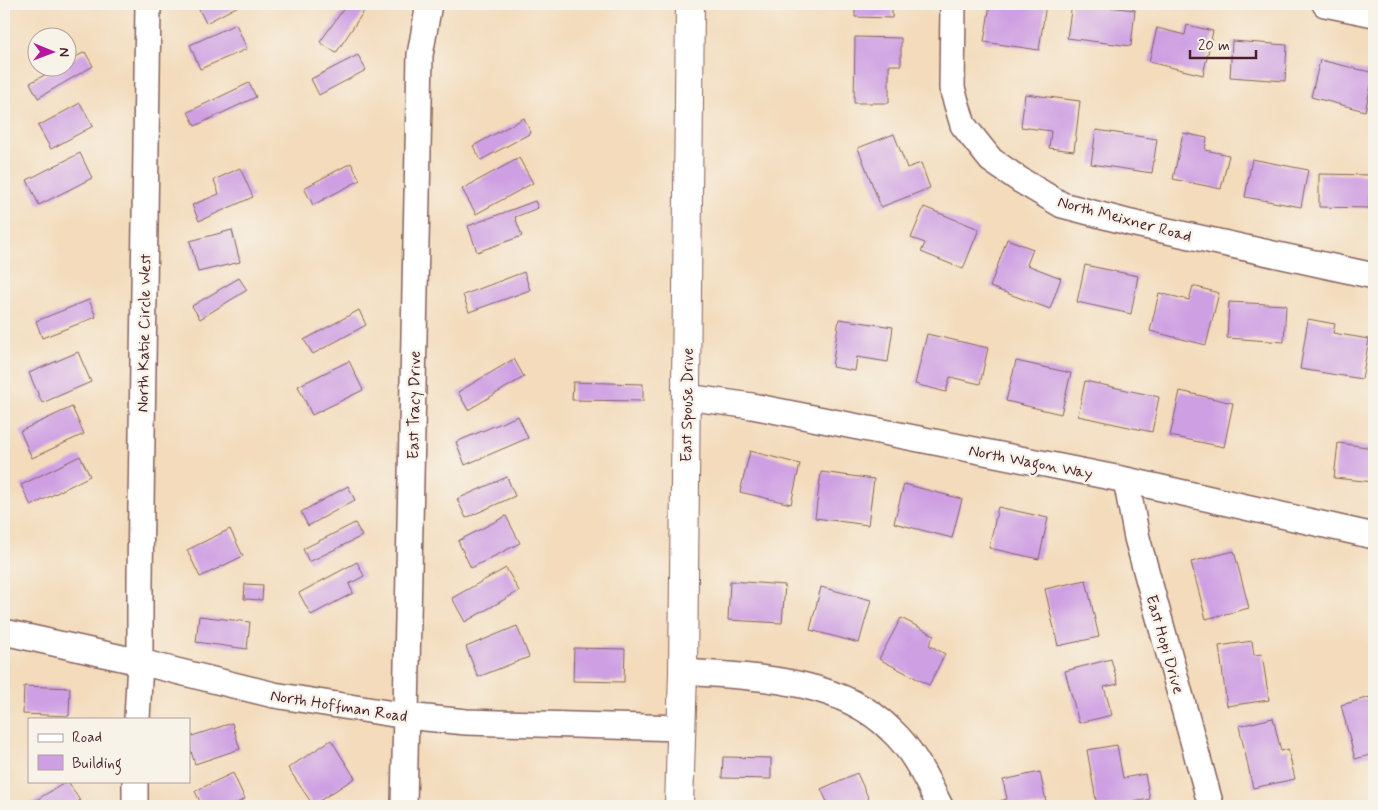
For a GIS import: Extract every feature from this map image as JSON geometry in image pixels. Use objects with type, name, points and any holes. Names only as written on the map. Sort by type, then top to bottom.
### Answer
[{"type":"street","name":"North Katie Circle West","points":[[137,718],[140,662],[148,4]]},
{"type":"street","name":"East Tracy Drive","points":[[404,806],[420,55],[428,4]]},
{"type":"street","name":"East Spouse Drive","points":[[679,806],[683,672],[690,4]]},
{"type":"street","name":"North Meixner Road","points":[[952,4],[952,88],[963,125],[991,160],[1020,180],[1062,205],[1131,223],[1374,276]]},
{"type":"street","points":[[1325,4],[1374,14]]},
{"type":"street","name":"North Wagon Way","points":[[686,397],[752,406],[1126,480],[1374,536]]},
{"type":"street","name":"East Hopi Drive","points":[[1126,480],[1137,538],[1211,806]]},
{"type":"street","name":"North Hoffman Road","points":[[4,632],[140,662],[274,695],[406,716],[466,722],[681,728]]},
{"type":"street","points":[[683,672],[755,677],[800,685],[837,695],[865,709],[892,730],[918,763],[940,806]]},
{"type":"street","points":[[135,782],[135,806]]},
{"type":"building","points":[[196,4],[242,4],[206,23]]},
{"type":"building","points":[[347,4],[368,5],[336,53],[320,42]]},
{"type":"building","points":[[855,4],[892,4],[892,18],[855,17]]},
{"type":"building","points":[[990,4],[1046,4],[1039,50],[984,42]]},
{"type":"building","points":[[1072,4],[1135,10],[1131,46],[1067,38]]},
{"type":"building","points":[[236,24],[247,49],[200,69],[190,45]]},
{"type":"building","points":[[1187,25],[1213,31],[1203,75],[1149,62],[1157,28],[1185,35]]},
{"type":"building","points":[[855,37],[901,38],[901,65],[889,65],[889,103],[854,103]]},
{"type":"building","points":[[1232,41],[1287,45],[1285,81],[1230,77]]},
{"type":"building","points":[[85,52],[93,66],[78,75],[78,56]]},
{"type":"building","points":[[358,55],[366,70],[319,95],[311,79]]},
{"type":"building","points":[[1320,60],[1374,73],[1365,111],[1311,97]]},
{"type":"building","points":[[39,78],[72,78],[38,98],[30,83]]},
{"type":"building","points":[[249,83],[256,97],[195,126],[188,112]]},
{"type":"building","points":[[1025,94],[1080,101],[1074,151],[1049,148],[1051,131],[1021,127]]},
{"type":"building","points":[[80,103],[93,126],[51,149],[38,126]]},
{"type":"building","points":[[524,118],[531,133],[481,160],[473,146]]},
{"type":"building","points":[[1096,130],[1157,139],[1152,173],[1091,164]]},
{"type":"building","points":[[1183,133],[1207,138],[1205,150],[1229,155],[1221,189],[1173,179]]},
{"type":"building","points":[[894,134],[907,168],[921,163],[930,188],[881,207],[858,148]]},
{"type":"building","points":[[80,153],[92,178],[39,205],[27,180]]},
{"type":"building","points":[[519,158],[533,183],[476,214],[462,189]]},
{"type":"building","points":[[1252,159],[1308,170],[1301,207],[1245,197]]},
{"type":"building","points":[[351,163],[360,180],[313,205],[304,188]]},
{"type":"building","points":[[240,168],[253,197],[199,221],[192,205],[219,194],[214,180]]},
{"type":"building","points":[[1319,174],[1370,175],[1369,208],[1319,207]]},
{"type":"building","points":[[535,201],[538,208],[515,217],[522,236],[477,252],[468,226]]},
{"type":"building","points":[[924,207],[979,229],[963,269],[921,252],[925,243],[911,238]]},
{"type":"building","points":[[232,230],[240,262],[198,272],[190,241]]},
{"type":"building","points":[[1007,239],[1033,249],[1027,265],[1061,278],[1050,309],[990,287]]},
{"type":"building","points":[[1085,265],[1138,276],[1131,314],[1077,302]]},
{"type":"building","points":[[524,272],[530,290],[469,312],[463,295]]},
{"type":"building","points":[[239,278],[247,290],[200,319],[192,306]]},
{"type":"building","points":[[1193,286],[1219,293],[1206,345],[1150,331],[1159,293],[1189,300]]},
{"type":"building","points":[[89,300],[96,317],[42,338],[36,321]]},
{"type":"building","points":[[1229,302],[1286,305],[1284,342],[1227,338]]},
{"type":"building","points":[[359,310],[366,325],[313,354],[304,340]]},
{"type":"building","points":[[839,319],[893,327],[888,362],[857,357],[855,371],[832,367]]},
{"type":"building","points":[[1308,319],[1335,324],[1333,333],[1369,339],[1362,379],[1300,369]]},
{"type":"building","points":[[927,334],[988,348],[980,384],[950,377],[946,392],[915,384]]},
{"type":"building","points":[[78,352],[91,382],[42,403],[29,373]]},
{"type":"building","points":[[514,359],[524,377],[468,410],[458,392]]},
{"type":"building","points":[[349,361],[363,390],[312,415],[298,386]]},
{"type":"building","points":[[1016,361],[1071,373],[1061,414],[1006,401]]},
{"type":"building","points":[[1085,381],[1159,397],[1152,432],[1078,416]]},
{"type":"building","points":[[573,382],[643,384],[643,401],[572,400]]},
{"type":"building","points":[[1180,391],[1233,403],[1224,447],[1170,436]]},
{"type":"building","points":[[72,407],[84,434],[32,458],[20,431]]},
{"type":"building","points":[[518,416],[528,438],[465,465],[456,442]]},
{"type":"building","points":[[1338,443],[1374,448],[1374,482],[1334,478]]},
{"type":"building","points":[[750,451],[800,464],[791,504],[740,492]]},
{"type":"building","points":[[80,456],[90,476],[31,506],[21,485]]},
{"type":"building","points":[[821,472],[874,479],[868,525],[815,518]]},
{"type":"building","points":[[507,477],[515,496],[466,518],[457,499]]},
{"type":"building","points":[[904,484],[962,499],[952,538],[894,523]]},
{"type":"building","points":[[348,486],[355,500],[308,526],[301,512]]},
{"type":"building","points":[[998,507],[1048,518],[1039,559],[989,548]]},
{"type":"building","points":[[506,516],[520,543],[471,568],[458,541]]},
{"type":"building","points":[[355,523],[362,536],[309,562],[303,549]]},
{"type":"building","points":[[230,529],[243,556],[200,577],[187,550]]},
{"type":"building","points":[[1234,551],[1249,608],[1206,619],[1191,562]]},
{"type":"building","points":[[357,562],[364,576],[349,584],[353,593],[311,615],[299,593]]},
{"type":"building","points":[[506,568],[519,591],[465,622],[452,598]]},
{"type":"building","points":[[1086,580],[1099,637],[1058,646],[1045,589]]},
{"type":"building","points":[[730,581],[785,585],[782,623],[728,620]]},
{"type":"building","points":[[245,584],[263,585],[262,600],[244,599]]},
{"type":"building","points":[[821,587],[871,600],[859,643],[810,630]]},
{"type":"building","points":[[199,616],[250,622],[247,649],[196,642]]},
{"type":"building","points":[[901,618],[934,635],[929,645],[945,654],[929,685],[879,659]]},
{"type":"building","points":[[517,626],[529,657],[478,677],[466,647]]},
{"type":"building","points":[[1252,641],[1254,655],[1262,654],[1269,700],[1227,706],[1219,646]]},
{"type":"building","points":[[574,648],[625,649],[624,682],[573,681]]},
{"type":"building","points":[[1111,659],[1118,684],[1104,687],[1112,715],[1079,723],[1065,671]]},
{"type":"building","points":[[24,686],[70,688],[69,716],[23,714]]},
{"type":"building","points":[[1374,696],[1374,754],[1355,759],[1341,705]]},
{"type":"building","points":[[1273,718],[1281,751],[1288,749],[1295,779],[1253,788],[1239,726]]},
{"type":"building","points":[[232,723],[240,749],[195,764],[190,748],[190,737]]},
{"type":"building","points":[[331,740],[355,778],[313,805],[288,768]]},
{"type":"building","points":[[1117,745],[1123,778],[1145,774],[1150,799],[1097,806],[1087,750]]},
{"type":"building","points":[[723,757],[771,758],[771,779],[722,778]]},
{"type":"building","points":[[1040,772],[1047,806],[995,806],[994,803],[1007,799],[1003,780]]},
{"type":"building","points":[[233,773],[245,799],[230,806],[202,806],[195,791]]},
{"type":"building","points":[[857,773],[872,806],[829,806],[821,789]]},
{"type":"building","points":[[66,782],[69,782],[80,801],[70,806],[26,806]]}]
